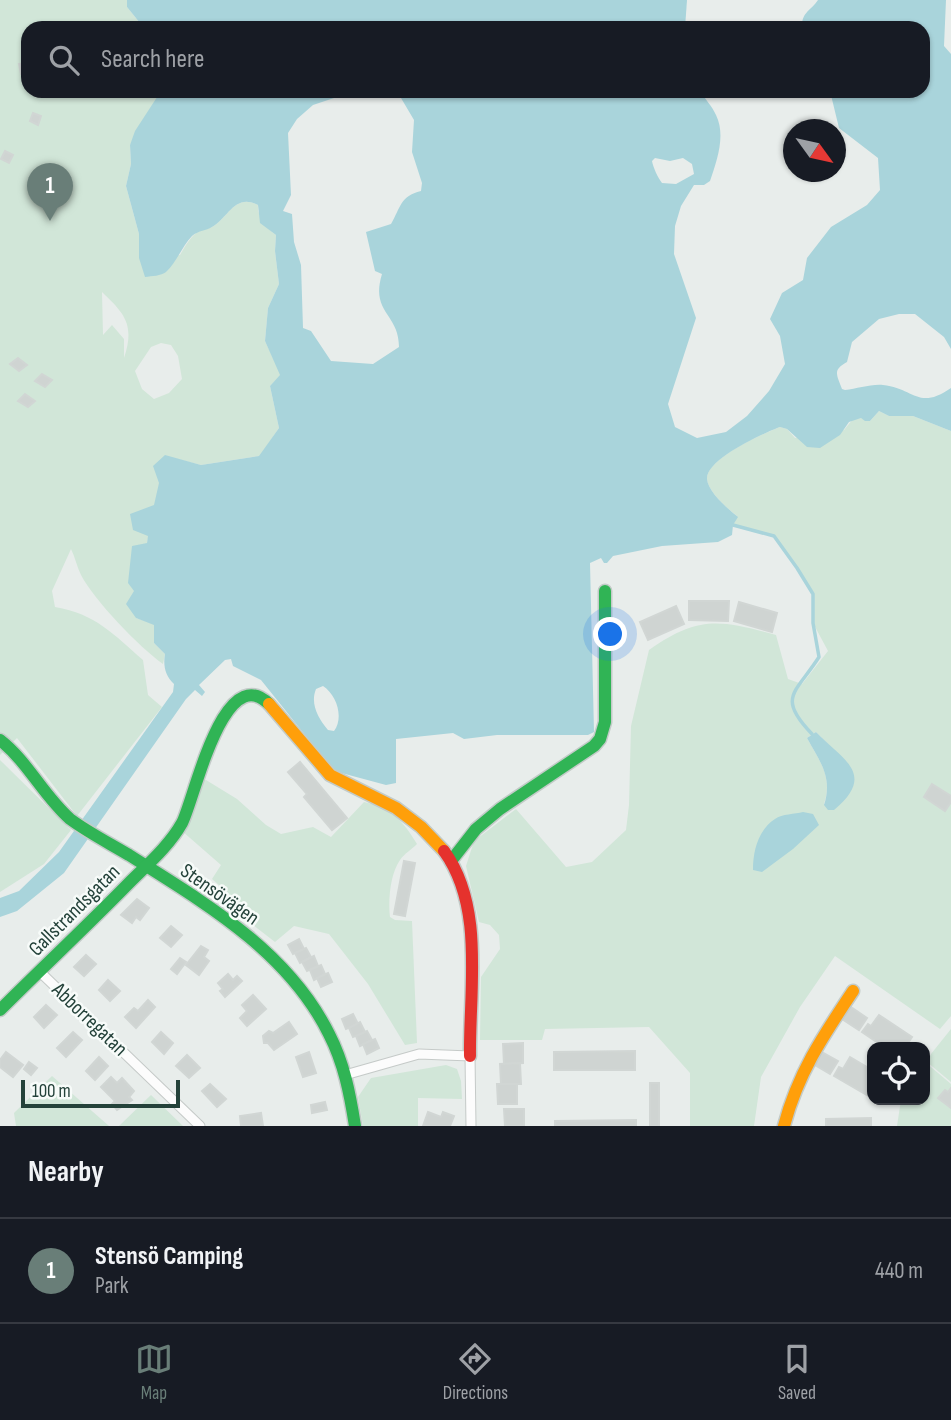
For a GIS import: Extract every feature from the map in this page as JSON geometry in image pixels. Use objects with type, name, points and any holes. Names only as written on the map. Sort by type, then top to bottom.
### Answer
[{"type":"street","points":[[471,1126],[472,945],[466,902],[451,861],[476,829],[533,785],[590,749],[600,739],[605,722],[605,591]]},
{"type":"street","name":"Gallstrandsgatan","points":[[0,1010],[145,866],[181,825],[195,790],[202,760],[216,729],[225,715],[240,701],[253,694],[260,696],[328,773],[400,811],[419,826],[451,861]]},
{"type":"street","name":"Stensövägen","points":[[0,740],[16,753],[69,819],[220,916],[274,956],[311,1001],[326,1028],[345,1075],[354,1126]]},
{"type":"street","name":"Abborregatan","points":[[39,971],[201,1126]]},
{"type":"street","points":[[785,1126],[792,1094],[819,1042],[853,991]]},
{"type":"street","points":[[345,1075],[419,1054],[470,1056]]},
{"type":"green space","points":[[0,0],[127,0],[127,7],[138,21],[21,21],[21,98],[157,98],[130,145],[131,164],[126,186],[139,234],[139,258],[180,255],[194,235],[218,223],[238,204],[250,202],[258,205],[263,222],[276,235],[279,284],[268,308],[265,341],[281,375],[270,386],[279,428],[260,456],[201,465],[165,456],[134,591],[136,618],[154,624],[154,643],[165,654],[163,664],[106,610],[81,575],[71,549],[52,591],[55,607],[93,620],[143,660],[148,695],[162,707],[77,816],[17,738],[0,755]],"holes":[[[102,292],[117,307],[128,328],[124,358],[124,339],[112,325],[103,335]],[[161,343],[171,345],[178,356],[182,379],[169,393],[154,399],[142,389],[135,371],[151,347]]]},
{"type":"green space","points":[[879,411],[889,416],[913,416],[951,431],[951,1016],[940,1029],[835,956],[800,1007],[761,1077],[754,1126],[690,1126],[690,1073],[649,1027],[545,1029],[542,1040],[480,1040],[481,977],[500,949],[499,935],[490,925],[479,922],[466,866],[474,841],[516,809],[566,867],[592,862],[626,830],[631,726],[649,650],[682,631],[696,626],[724,624],[776,635],[788,679],[802,684],[828,651],[813,623],[813,594],[774,536],[733,525],[737,516],[724,505],[708,484],[709,471],[726,455],[780,427],[787,429],[795,438],[844,430],[853,419],[870,421]],"holes":[[[816,732],[829,745],[834,810],[824,804],[826,778],[807,738]]]},
{"type":"green space","points":[[0,760],[71,830],[44,864],[0,892]]},
{"type":"green space","points":[[206,780],[237,799],[266,825],[281,834],[313,827],[331,837],[364,802],[389,812],[407,829],[417,844],[400,860],[394,873],[389,911],[390,917],[395,920],[412,921],[417,1043],[405,1045],[368,984],[329,934],[294,926],[275,942],[226,904],[220,886],[212,879],[221,865],[182,831],[199,781]]},
{"type":"green space","points":[[951,1029],[951,1082],[930,1064],[931,1054]]},
{"type":"green space","points":[[446,1065],[457,1069],[462,1099],[418,1098],[418,1126],[363,1126],[358,1097],[371,1078]]},
{"type":"green space","points":[[930,1066],[951,1084],[951,1126],[897,1126],[900,1105],[930,1105]]},
{"type":"green space","points":[[52,1076],[109,1126],[16,1126],[14,1113]]},
{"type":"green space","points":[[151,1095],[183,1126],[119,1126]]},
{"type":"water","points":[[127,0],[687,0],[686,21],[138,21],[127,7]]},
{"type":"water","points":[[818,0],[946,0],[944,46],[951,54],[951,349],[944,337],[915,314],[899,314],[879,319],[852,342],[847,362],[837,373],[842,389],[845,390],[883,385],[931,398],[951,388],[951,431],[913,416],[889,416],[879,411],[870,421],[861,418],[849,422],[840,435],[820,448],[807,447],[787,429],[780,427],[725,455],[709,471],[707,479],[711,489],[738,517],[733,525],[732,535],[718,542],[662,546],[613,556],[607,563],[601,558],[590,563],[594,732],[588,735],[497,735],[464,739],[453,733],[396,739],[396,783],[386,785],[334,771],[261,680],[233,666],[231,659],[225,660],[199,685],[205,692],[202,696],[195,690],[186,699],[64,873],[17,911],[0,917],[0,898],[19,891],[59,852],[173,692],[174,684],[165,670],[165,654],[154,643],[154,625],[136,618],[126,604],[134,591],[128,583],[132,546],[147,543],[148,536],[133,530],[130,514],[154,505],[159,483],[153,466],[165,455],[201,465],[259,456],[279,428],[270,386],[280,375],[265,341],[268,308],[279,284],[276,235],[260,223],[258,205],[250,202],[238,204],[218,223],[192,236],[166,272],[145,277],[139,258],[139,234],[126,186],[131,164],[130,145],[135,131],[156,98],[334,98],[313,105],[297,119],[288,133],[291,195],[283,211],[292,214],[294,242],[301,265],[303,328],[311,331],[331,361],[373,364],[399,347],[395,327],[382,305],[379,287],[382,274],[375,271],[366,232],[391,224],[405,199],[421,191],[422,183],[412,152],[414,120],[401,98],[705,98],[719,123],[718,157],[710,181],[704,185],[694,185],[681,206],[675,226],[674,254],[696,318],[668,404],[675,427],[697,438],[726,432],[747,416],[769,391],[785,364],[780,336],[770,319],[782,293],[803,280],[807,258],[831,227],[867,205],[880,190],[878,158],[846,133],[846,119],[837,119],[832,98],[930,98],[930,21],[803,21]],"holes":[[[655,158],[670,161],[683,158],[692,164],[694,174],[676,184],[662,183],[652,161]],[[323,686],[332,695],[339,713],[334,731],[328,730],[318,716],[314,695],[316,689]]]},
{"type":"water","points":[[816,732],[845,759],[854,777],[853,787],[847,797],[834,810],[828,810],[824,805],[826,778],[807,738]]},
{"type":"water","points":[[803,812],[813,814],[819,825],[762,872],[753,870],[755,848],[764,829],[778,817]]},
{"type":"building","points":[[33,113],[41,116],[38,125],[30,121]]},
{"type":"building","points":[[5,151],[13,155],[9,163],[1,159]]},
{"type":"building","points":[[18,358],[27,365],[19,371],[10,364]]},
{"type":"building","points":[[42,374],[52,380],[45,387],[35,381]]},
{"type":"building","points":[[25,394],[35,401],[28,407],[18,401]]},
{"type":"building","points":[[689,601],[729,601],[728,621],[689,620]]},
{"type":"building","points":[[739,602],[777,613],[772,632],[734,621]]},
{"type":"building","points":[[676,606],[684,624],[648,640],[640,622]]},
{"type":"building","points":[[300,762],[347,818],[332,830],[304,797],[307,794],[288,772]]},
{"type":"building","points":[[932,784],[951,796],[951,802],[945,811],[924,797]]},
{"type":"building","points":[[404,861],[415,863],[405,916],[394,914]]},
{"type":"building","points":[[137,899],[149,908],[140,920],[136,917],[132,923],[121,915]]},
{"type":"building","points":[[171,926],[182,935],[171,947],[160,938]]},
{"type":"building","points":[[299,939],[304,949],[293,954],[288,945]]},
{"type":"building","points":[[201,946],[208,950],[204,957],[209,961],[199,975],[186,965]]},
{"type":"building","points":[[306,948],[311,957],[300,963],[295,953]]},
{"type":"building","points":[[86,955],[96,964],[84,976],[74,967]]},
{"type":"building","points":[[314,956],[318,966],[307,971],[302,962]]},
{"type":"building","points":[[180,958],[186,962],[177,974],[171,969]]},
{"type":"building","points":[[321,965],[325,974],[314,980],[310,970]]},
{"type":"building","points":[[328,973],[332,982],[321,987],[317,978]]},
{"type":"building","points":[[228,974],[233,980],[237,976],[242,981],[225,997],[218,983]]},
{"type":"building","points":[[108,980],[120,991],[110,1001],[99,990]]},
{"type":"building","points":[[253,995],[266,1009],[247,1026],[240,1018],[247,1011],[242,1005]]},
{"type":"building","points":[[148,1000],[155,1007],[136,1028],[125,1017],[134,1008],[138,1011]]},
{"type":"building","points":[[46,1005],[57,1015],[44,1028],[34,1017]]},
{"type":"building","points":[[851,1007],[867,1018],[859,1030],[842,1019]]},
{"type":"building","points":[[353,1014],[358,1024],[346,1029],[342,1019]]},
{"type":"building","points":[[879,1015],[912,1037],[909,1042],[877,1042],[862,1032],[868,1024],[871,1026]]},
{"type":"building","points":[[289,1022],[297,1034],[274,1050],[268,1043],[264,1043],[263,1036]]},
{"type":"building","points":[[360,1022],[365,1032],[353,1037],[349,1028]]},
{"type":"building","points":[[367,1031],[372,1040],[360,1046],[356,1036]]},
{"type":"building","points":[[73,1032],[82,1040],[66,1057],[57,1048]]},
{"type":"building","points":[[161,1032],[173,1043],[164,1054],[152,1042]]},
{"type":"building","points":[[375,1039],[379,1048],[367,1054],[363,1044]]},
{"type":"building","points":[[523,1043],[523,1063],[504,1064],[503,1044]]},
{"type":"building","points":[[635,1051],[635,1070],[554,1070],[554,1052]]},
{"type":"building","points":[[820,1051],[838,1061],[830,1074],[813,1064]]},
{"type":"building","points":[[6,1052],[23,1065],[13,1077],[0,1067],[0,1060]]},
{"type":"building","points":[[309,1052],[316,1073],[303,1077],[296,1057]]},
{"type":"building","points":[[187,1055],[200,1068],[189,1078],[176,1066]]},
{"type":"building","points":[[99,1057],[108,1066],[95,1080],[86,1071]]},
{"type":"building","points":[[850,1057],[867,1067],[867,1095],[834,1076],[839,1067],[843,1069]]},
{"type":"building","points":[[29,1062],[37,1068],[31,1075],[24,1069]]},
{"type":"building","points":[[520,1063],[521,1084],[501,1084],[500,1064]]},
{"type":"building","points":[[111,1077],[117,1083],[122,1078],[134,1091],[129,1097],[132,1100],[117,1110],[112,1104],[115,1101],[101,1087]]},
{"type":"building","points":[[650,1083],[659,1083],[659,1126],[650,1126]]},
{"type":"building","points":[[210,1084],[226,1099],[217,1107],[202,1091]]},
{"type":"building","points":[[497,1084],[517,1084],[517,1104],[498,1104]]},
{"type":"building","points":[[951,1088],[951,1108],[938,1098]]},
{"type":"building","points":[[325,1102],[327,1110],[312,1113],[311,1105]]},
{"type":"building","points":[[504,1109],[524,1109],[524,1126],[505,1126]]},
{"type":"building","points":[[428,1112],[441,1117],[443,1112],[454,1116],[450,1126],[423,1126]]},
{"type":"building","points":[[261,1113],[263,1126],[241,1126],[240,1116]]},
{"type":"building","points":[[871,1118],[871,1126],[826,1126],[826,1119]]},
{"type":"building","points":[[636,1120],[636,1126],[555,1126],[555,1121]]},
{"type":"waterway","points":[[733,525],[774,536],[813,594],[813,623],[819,657],[797,687],[792,703],[801,722],[812,734]]},
{"type":"traffic: fast","points":[[451,861],[476,829],[500,809],[594,746],[600,739],[605,722],[605,591]]},
{"type":"traffic: fast","points":[[0,1010],[151,862],[171,839],[182,823],[213,738],[224,716],[238,701],[253,695],[269,704]]},
{"type":"traffic: fast","points":[[0,740],[19,758],[70,819],[215,911],[242,931],[291,978],[312,1004],[339,1056],[355,1126]]},
{"type":"traffic: slow","points":[[269,704],[330,775],[396,808],[421,827],[444,851]]},
{"type":"traffic: slow","points":[[784,1126],[804,1072],[853,991]]},
{"type":"traffic: jam","points":[[444,851],[457,873],[470,923],[470,1056]]},
{"type":"place","name":"Stensö Camping","points":[[50,221]]}]
